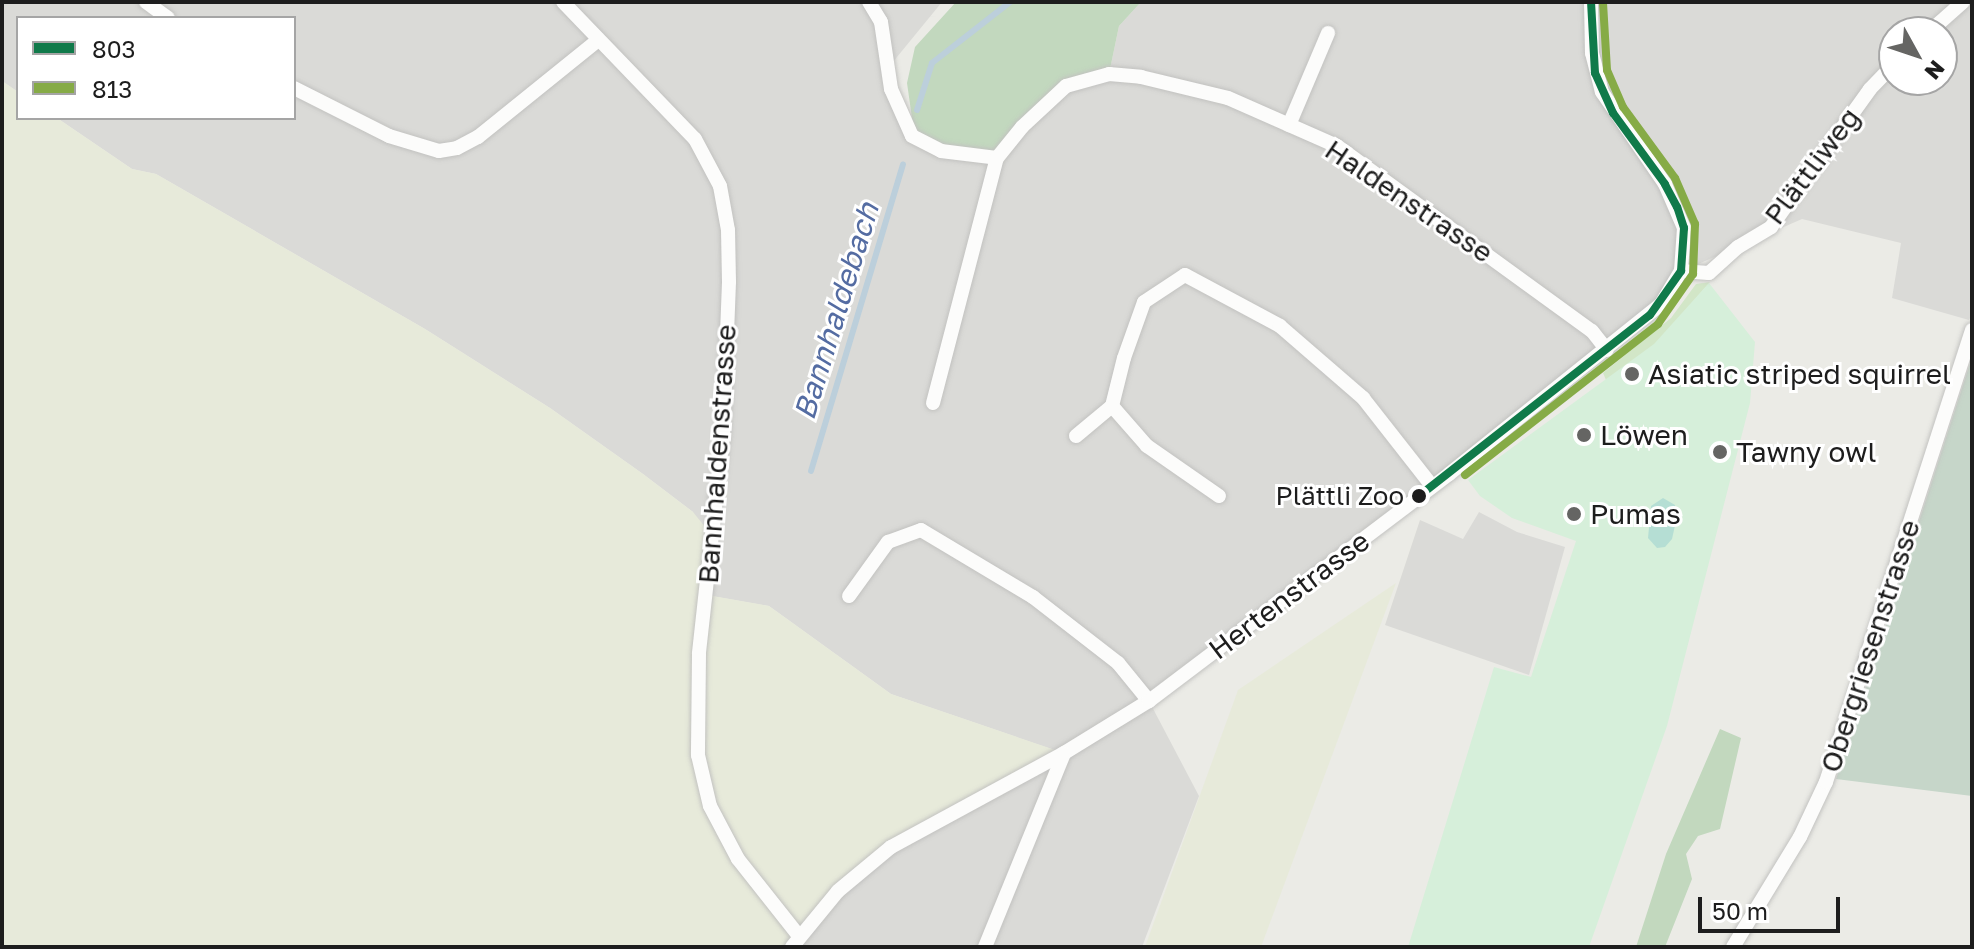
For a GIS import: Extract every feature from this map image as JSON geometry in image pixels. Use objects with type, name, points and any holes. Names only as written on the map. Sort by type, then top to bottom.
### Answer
[{"type":"street","points":[[146,2],[165,16]]},
{"type":"street","name":"Bannhaldenstrasse","points":[[563,2],[695,139],[720,186],[728,230],[729,282],[723,435],[699,654],[698,755],[710,806],[738,859],[796,941]]},
{"type":"street","points":[[869,2],[881,22],[891,89],[912,136],[941,151],[997,158]]},
{"type":"street","name":"Hertenstrasse","points":[[796,941],[838,891],[891,847],[1064,753],[1149,701],[1432,486],[1607,350],[1661,304],[1681,271],[1684,228],[1665,184],[1613,113],[1595,73],[1591,2]]},
{"type":"street","points":[[1947,16],[1963,2]]},
{"type":"street","points":[[1289,125],[1328,33]]},
{"type":"street","points":[[296,89],[410,145],[448,149],[478,137],[598,40]]},
{"type":"street","name":"Haldenstrasse","points":[[933,403],[997,158],[1022,127],[1066,86],[1109,74],[1141,77],[1228,98],[1337,146],[1592,331],[1607,350]]},
{"type":"street","name":"Plättliweg","points":[[1681,271],[1700,275],[1717,269],[1738,247],[1771,227],[1878,81]]},
{"type":"street","points":[[1076,436],[1112,406],[1124,358],[1144,302],[1185,275],[1280,326],[1292,336],[1363,398],[1432,486]]},
{"type":"street","name":"Obergriesenstrasse","points":[[1733,947],[1800,837],[1826,782],[1972,330]]},
{"type":"street","points":[[1112,406],[1147,446],[1219,496]]},
{"type":"street","points":[[849,596],[888,542],[921,530],[1033,597],[1118,663],[1149,701]]},
{"type":"street","points":[[985,947],[1064,753]]},
{"type":"shaded area","points":[[2,2],[942,2],[888,68],[907,130],[1109,74],[1119,26],[1141,2],[1972,2],[1972,314],[1969,320],[1892,298],[1901,243],[1802,219],[1682,271],[1661,304],[1149,701],[1199,796],[1142,947],[792,947],[891,847],[1063,753],[891,694],[769,606],[706,595],[693,512],[643,474],[550,408],[425,329],[156,174],[132,169],[60,120],[296,120],[296,16],[16,16],[16,91],[2,81]]},
{"type":"shaded area","points":[[1663,498],[1675,505],[1676,521],[1672,539],[1665,547],[1657,548],[1648,538],[1651,506]]},
{"type":"shaded area","name":"Plättli Zoo","points":[[1479,512],[1517,532],[1565,547],[1529,675],[1385,625],[1420,520],[1463,539]]},
{"type":"green space","points":[[956,2],[1141,2],[1119,26],[1109,74],[1066,86],[997,158],[941,151],[907,130],[912,118],[907,83],[915,47]]},
{"type":"green space","points":[[2,81],[16,91],[16,120],[60,120],[132,169],[156,174],[425,329],[550,408],[643,474],[693,512],[714,538],[707,595],[769,606],[891,694],[1064,753],[891,847],[792,947],[2,947]]},
{"type":"green space","points":[[1710,282],[1655,345],[1606,380],[1603,373],[1671,318],[1696,284]]},
{"type":"green space","name":"Plättli Zoo","points":[[1709,283],[1755,342],[1750,403],[1667,726],[1589,947],[1408,947],[1494,667],[1531,677],[1576,541],[1512,518],[1480,496],[1468,480],[1654,344]]},
{"type":"green space","points":[[1972,357],[1972,796],[1836,779]]},
{"type":"green space","points":[[1396,583],[1261,947],[1145,947],[1238,690]]},
{"type":"green space","points":[[1720,729],[1741,738],[1720,829],[1698,836],[1686,854],[1692,879],[1665,947],[1636,947],[1666,854]]},
{"type":"waterway","name":"Bannhaldebach","points":[[917,110],[932,63],[1010,2]]},
{"type":"waterway","name":"Bannhaldebach","points":[[811,471],[903,164]]},
{"type":"transit line","name":"803","points":[[1419,496],[1650,315],[1681,271],[1684,228],[1677,207],[1665,184],[1613,113],[1595,73],[1591,2]]},
{"type":"transit line","name":"813","points":[[1465,475],[1658,324],[1693,274],[1695,224],[1675,178],[1623,107],[1607,70],[1603,2]]},
{"type":"place","name":"Asiatic striped squirrel","points":[[1632,374]]},
{"type":"place","name":"Löwen","points":[[1584,435]]},
{"type":"place","name":"Tawny owl","points":[[1720,452]]},
{"type":"place","name":"Plättli Zoo","points":[[1419,496]]},
{"type":"place","name":"Pumas","points":[[1574,514]]}]
